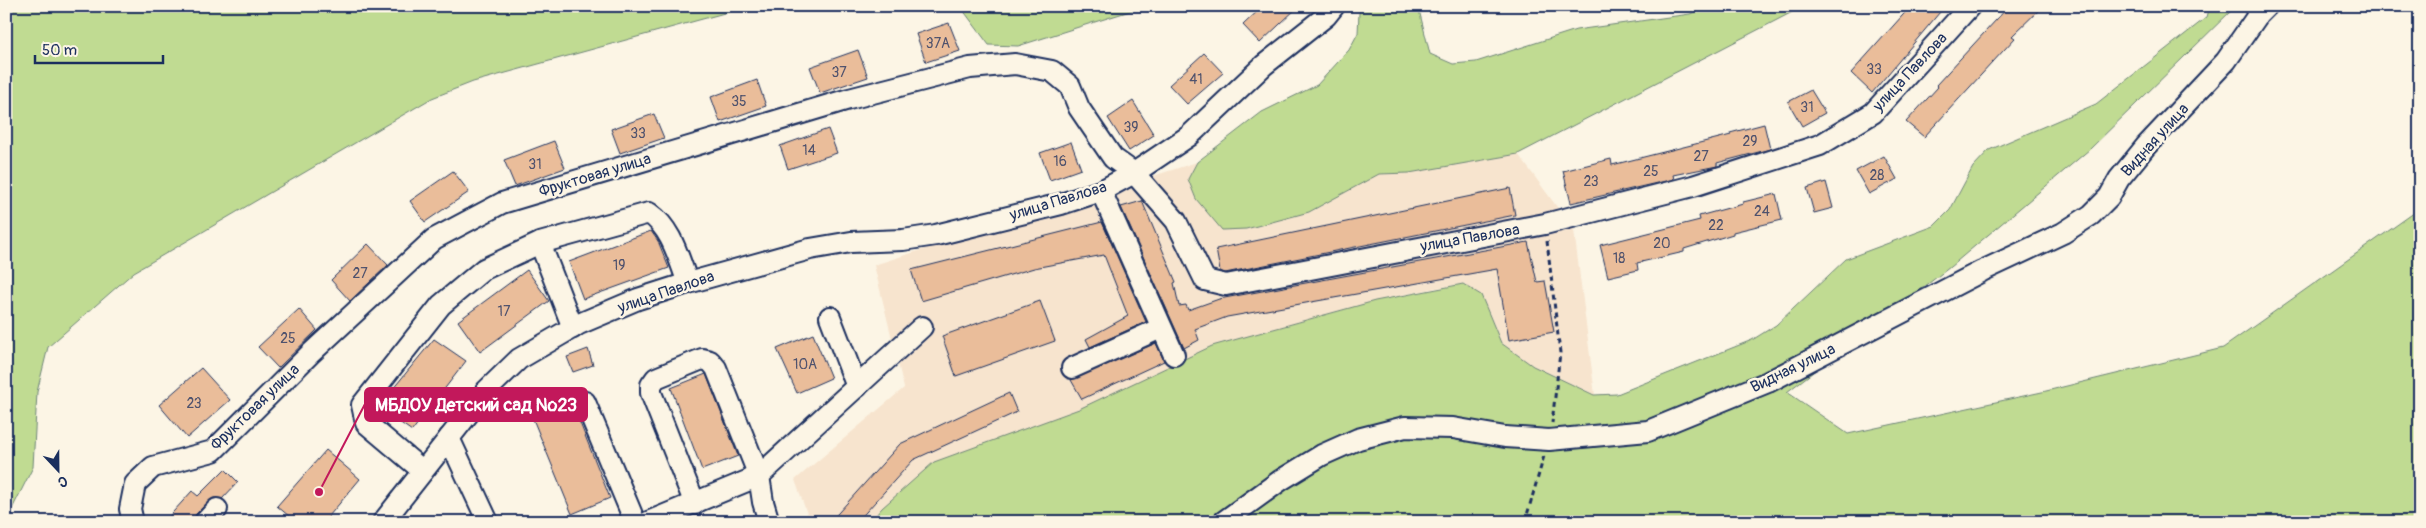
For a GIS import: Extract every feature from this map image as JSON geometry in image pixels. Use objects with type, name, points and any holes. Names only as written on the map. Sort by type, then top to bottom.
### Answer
[{"type":"street","points":[[1134,174],[1189,136],[1264,65],[1326,16],[1334,6]]},
{"type":"street","name":"улица Павлова","points":[[384,522],[487,390],[519,359],[573,328],[638,299],[810,249],[851,242],[903,240],[936,235],[1061,204],[1101,190],[1134,174],[1176,221],[1205,280],[1215,284],[1226,285],[1545,224],[1693,186],[1820,146],[1873,113],[1970,6]]},
{"type":"street","name":"Видная улица","points":[[1223,522],[1281,480],[1322,455],[1358,439],[1405,427],[1453,428],[1505,437],[1549,440],[1648,431],[1768,382],[1982,271],[2063,233],[2091,215],[2110,198],[2120,180],[2146,146],[2226,61],[2258,15],[2267,6]]},
{"type":"street","name":"Фруктовая улица","points":[[133,522],[130,509],[135,484],[153,467],[213,451],[310,354],[434,239],[502,203],[849,99],[970,68],[1015,64],[1052,72],[1070,86],[1079,108],[1113,158],[1134,174]]},
{"type":"street","points":[[1101,190],[1174,355]]},
{"type":"street","points":[[423,471],[366,423],[362,406],[441,305],[484,270],[540,243],[649,213],[660,220],[668,230],[688,283]]},
{"type":"street","points":[[540,243],[573,328]]},
{"type":"street","points":[[830,317],[857,387]]},
{"type":"street","points":[[648,522],[759,476],[922,327]]},
{"type":"street","points":[[1072,368],[1161,328]]},
{"type":"street","points":[[695,504],[651,393],[651,385],[656,378],[702,359],[710,361],[716,368],[759,476],[763,502],[769,522]]},
{"type":"street","points":[[585,402],[634,522]]},
{"type":"street","points":[[449,438],[488,522]]},
{"type":"path","points":[[1524,522],[1549,440],[1560,353],[1545,224]]},
{"type":"shaded area","points":[[1518,154],[1574,230],[1595,395],[1533,366],[1501,343],[1481,295],[1463,284],[1437,288],[1375,301],[1212,346],[882,508],[870,522],[810,522],[795,480],[904,388],[874,265],[1197,162],[1188,179],[1196,199],[1222,229],[1246,229],[1309,212],[1379,174],[1409,173]]},
{"type":"green space","points":[[6,6],[757,6],[739,9],[473,82],[432,98],[134,272],[48,347],[37,392],[33,467],[6,521]]},
{"type":"green space","points":[[960,6],[1146,6],[1018,46],[989,45]]},
{"type":"green space","points":[[1362,6],[1418,6],[1430,54],[1453,64],[1476,62],[1576,30],[1690,14],[1708,6],[1804,6],[1518,154],[1409,173],[1379,174],[1309,212],[1246,229],[1222,230],[1196,199],[1188,179],[1197,162],[1262,112],[1317,85],[1349,50],[1358,33],[1359,13]]},
{"type":"green space","points":[[2210,6],[2236,6],[2090,149],[1950,267],[1787,392],[1848,434],[2042,392],[2223,348],[2418,210],[2420,522],[870,522],[882,508],[934,462],[1079,409],[1212,346],[1375,301],[1463,284],[1481,295],[1501,343],[1533,366],[1594,395],[1617,394],[1752,340],[1776,325],[1846,259],[1934,226],[1950,210],[1973,167],[1989,150],[2096,104],[2207,17]]},
{"type":"building","points":[[1263,6],[1299,6],[1260,43],[1243,25]]},
{"type":"building","points":[[1911,6],[1945,6],[1872,93],[1851,73]]},
{"type":"building","points":[[2009,6],[2043,6],[2012,36],[2015,38],[1924,137],[1906,122],[1938,87],[1936,85]]},
{"type":"building","points":[[949,23],[960,51],[926,62],[916,34]]},
{"type":"building","points":[[858,50],[868,77],[820,93],[810,67]]},
{"type":"building","points":[[1204,53],[1223,73],[1187,104],[1169,85]]},
{"type":"building","points":[[757,80],[766,106],[720,122],[711,97]]},
{"type":"building","points":[[1811,90],[1825,113],[1802,126],[1788,102]]},
{"type":"building","points":[[1133,101],[1154,135],[1129,151],[1108,118]]},
{"type":"building","points":[[654,114],[664,138],[620,153],[611,129]]},
{"type":"building","points":[[1764,124],[1770,149],[1717,163],[1717,166],[1673,175],[1674,179],[1571,203],[1563,171],[1611,159],[1612,165],[1731,135],[1730,133]]},
{"type":"building","points":[[828,129],[837,153],[788,169],[780,146]]},
{"type":"building","points":[[554,141],[565,168],[515,186],[504,160]]},
{"type":"building","points":[[1071,142],[1081,169],[1050,180],[1040,153]]},
{"type":"building","points":[[1884,156],[1897,179],[1869,194],[1856,171]]},
{"type":"building","points":[[453,171],[469,192],[425,222],[410,201]]},
{"type":"building","points":[[1826,182],[1833,208],[1814,213],[1807,188]]},
{"type":"building","points":[[1510,188],[1515,215],[1225,273],[1220,271],[1216,249]]},
{"type":"building","points":[[1776,194],[1782,220],[1733,232],[1733,234],[1684,249],[1684,252],[1637,263],[1638,270],[1608,277],[1600,245],[1700,220],[1699,216]]},
{"type":"building","points":[[1142,201],[1176,282],[1174,283],[1179,306],[1186,305],[1188,310],[1219,299],[1528,242],[1537,282],[1545,281],[1554,332],[1509,340],[1497,269],[1227,317],[1195,329],[1199,340],[1184,348],[1121,207]]},
{"type":"building","points":[[1102,222],[1146,322],[1090,347],[1086,339],[1128,316],[1104,255],[1034,268],[921,301],[911,270]]},
{"type":"building","points":[[651,231],[658,241],[669,268],[583,299],[569,262]]},
{"type":"building","points":[[368,244],[388,265],[350,301],[331,280]]},
{"type":"building","points":[[527,270],[549,301],[480,352],[458,321]]},
{"type":"building","points":[[1040,301],[1055,341],[956,376],[942,336]]},
{"type":"building","points":[[299,309],[317,330],[278,368],[258,347]]},
{"type":"building","points":[[813,334],[831,378],[797,393],[777,349]]},
{"type":"building","points":[[434,339],[466,361],[412,431],[378,407]]},
{"type":"building","points":[[1156,343],[1164,361],[1082,399],[1071,380]]},
{"type":"building","points":[[588,349],[593,365],[573,372],[567,357]]},
{"type":"building","points":[[201,368],[230,400],[187,438],[159,405]]},
{"type":"building","points":[[706,374],[738,456],[702,470],[671,388]]},
{"type":"building","points":[[1009,393],[1017,412],[913,460],[857,522],[830,522],[900,444]]},
{"type":"building","points":[[572,403],[610,498],[572,514],[533,419]]},
{"type":"building","points":[[326,450],[360,479],[324,522],[296,522],[277,506]]},
{"type":"building","points":[[225,469],[238,482],[222,499],[214,498],[209,501],[196,514],[193,522],[164,522],[192,491],[198,496]]},
{"type":"place","name":"МБДОУ Детский сад №23","points":[[319,492]]}]
